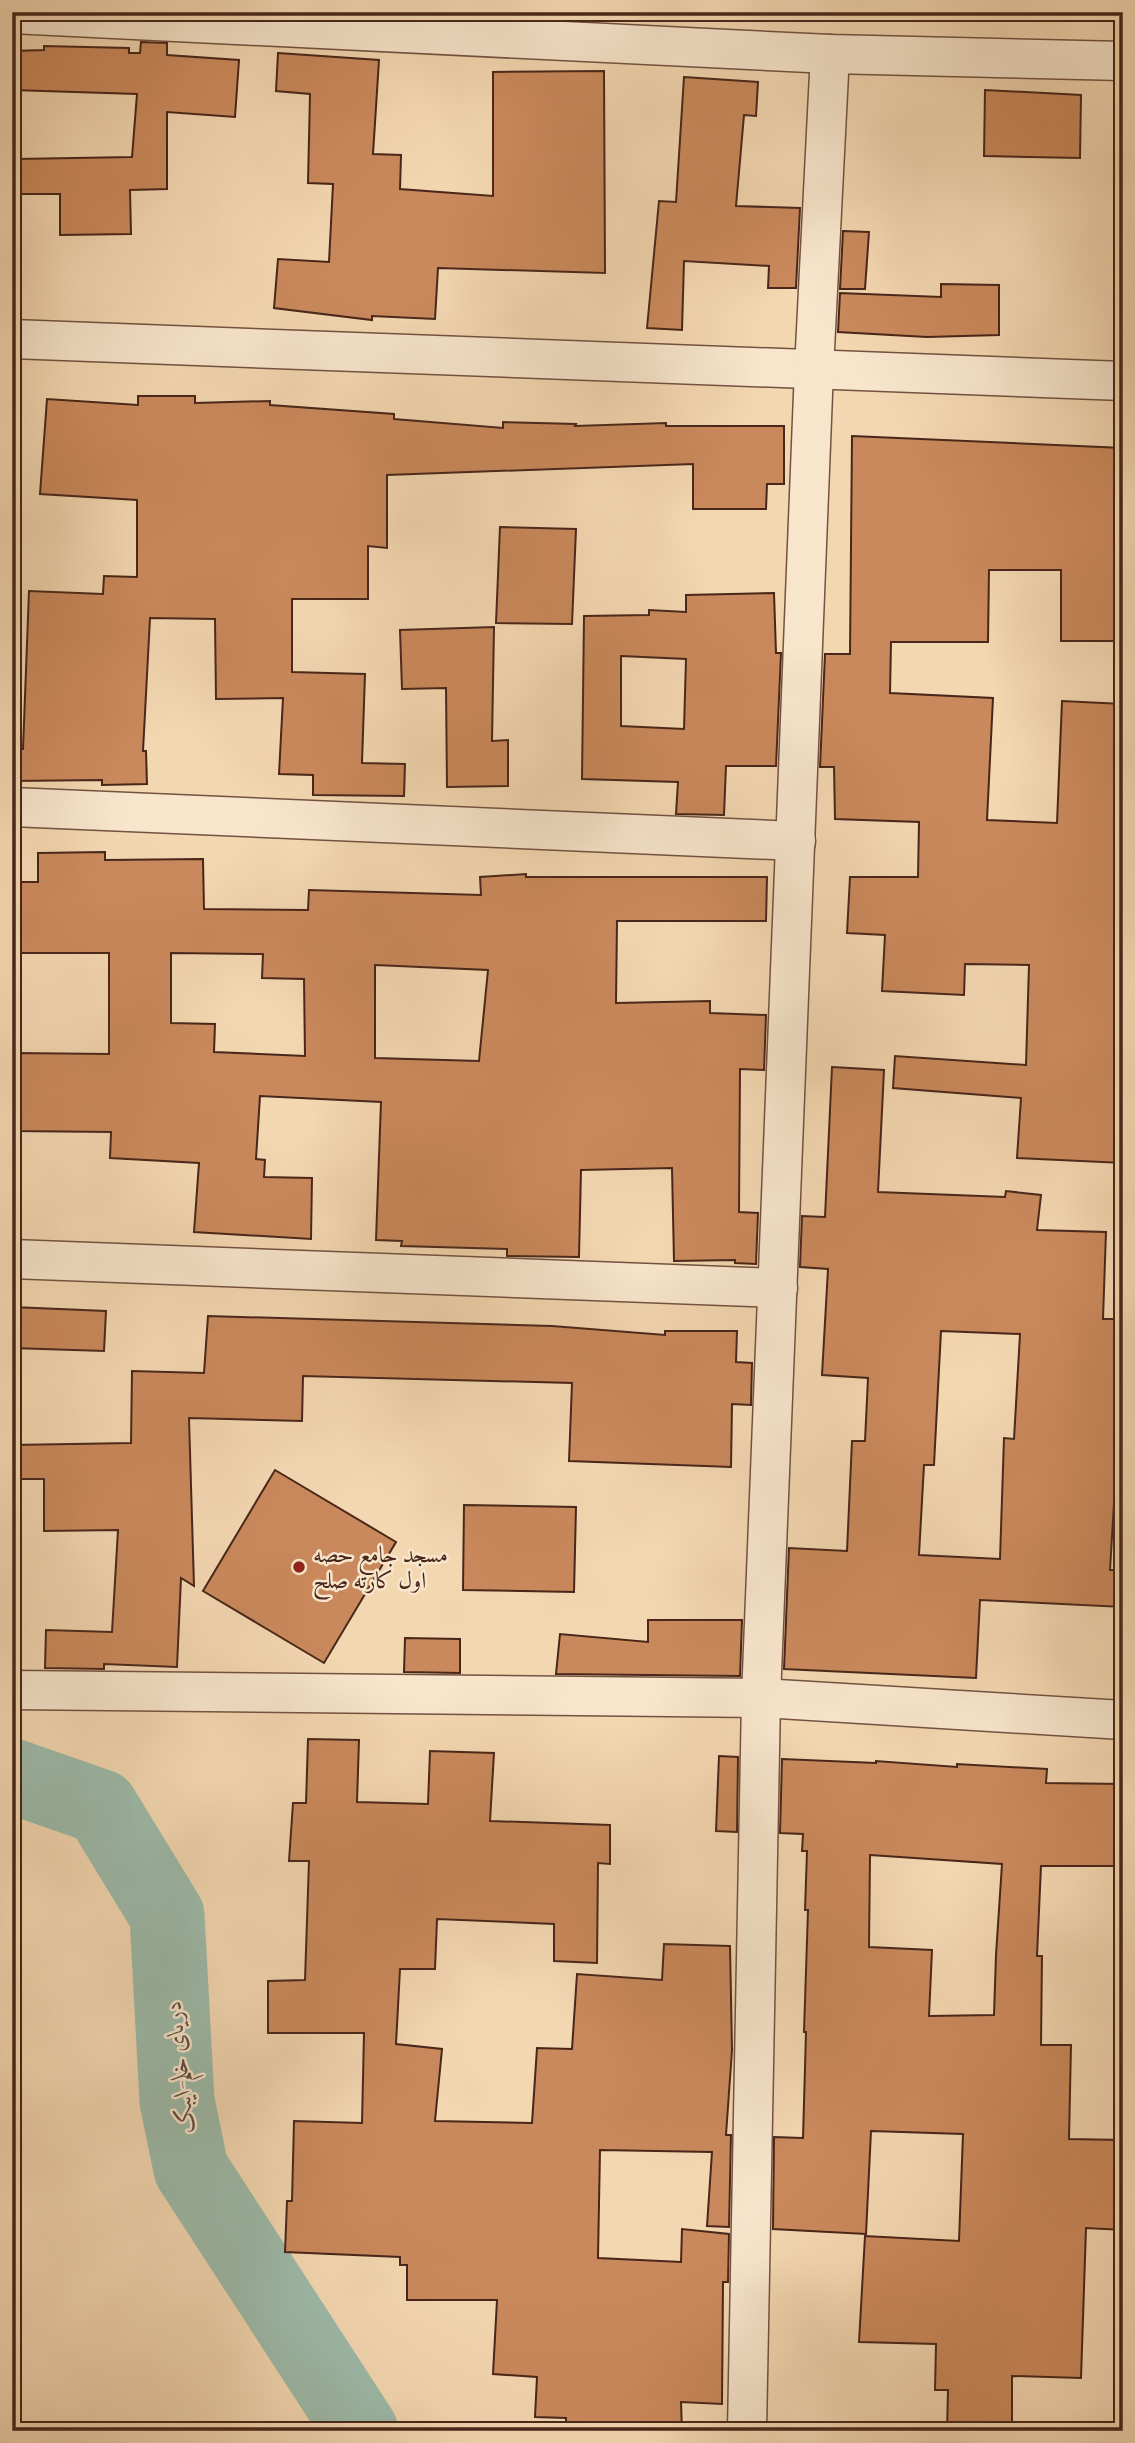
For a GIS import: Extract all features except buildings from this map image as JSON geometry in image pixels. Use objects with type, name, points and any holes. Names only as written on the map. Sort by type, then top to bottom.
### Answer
[{"type":"street","points":[[12,14],[830,54],[1123,61]]},
{"type":"street","points":[[747,2431],[761,1698],[814,369],[830,54]]},
{"type":"street","points":[[12,339],[1123,381]]},
{"type":"street","points":[[12,807],[796,841]]},
{"type":"street","points":[[12,1259],[778,1288]]},
{"type":"street","points":[[12,1689],[761,1698],[1123,1720]]},
{"type":"waterway","name":"دریای خلم-ایبک","points":[[12,1776],[101,1807],[167,1915],[177,2101],[191,2169],[361,2431]]},
{"type":"place","name":"مسجد جامع حصه اول کارته صلح","points":[[299,1567]]}]
